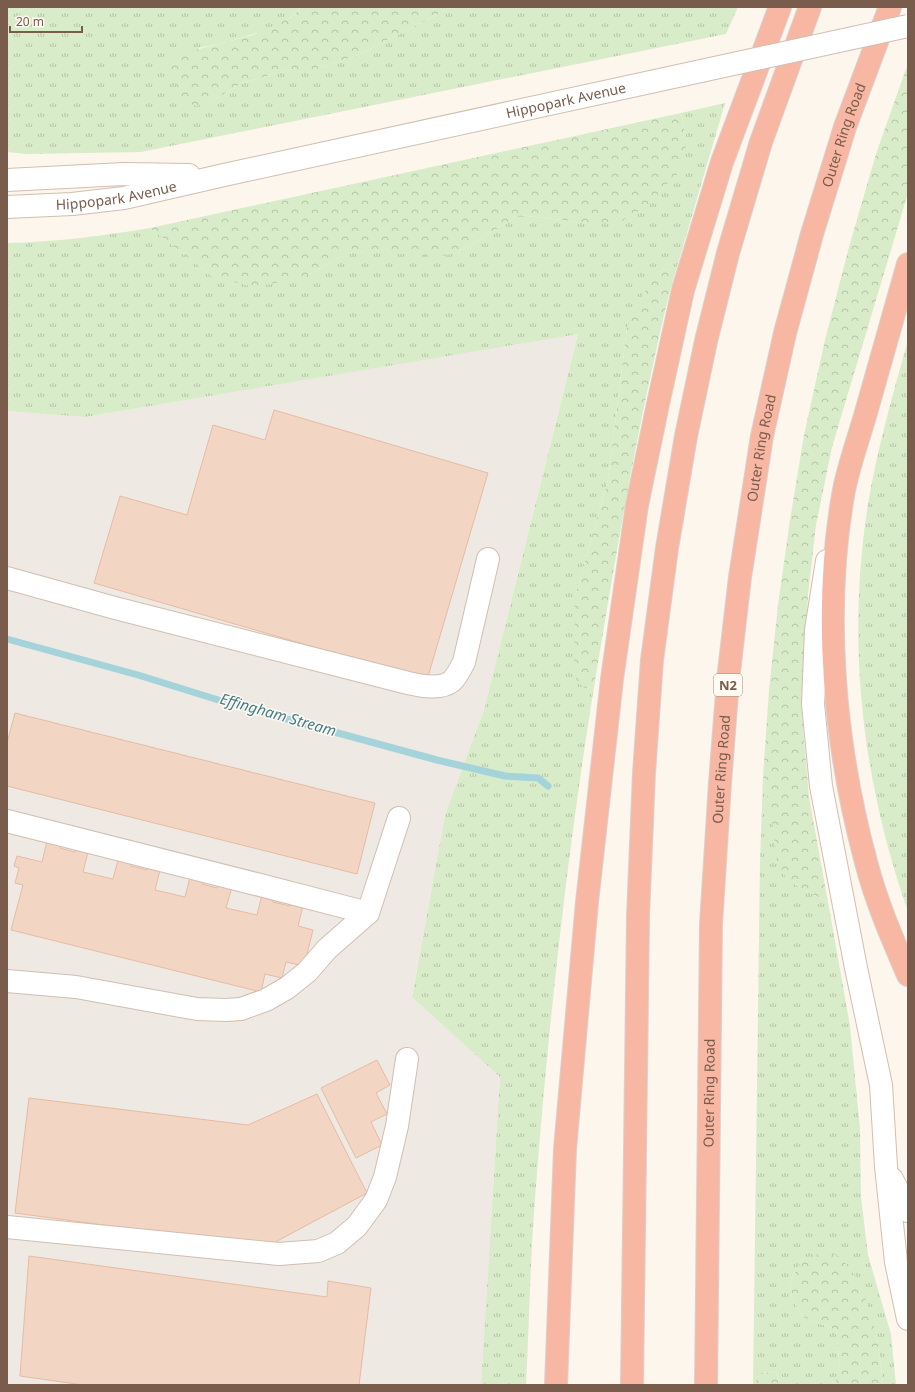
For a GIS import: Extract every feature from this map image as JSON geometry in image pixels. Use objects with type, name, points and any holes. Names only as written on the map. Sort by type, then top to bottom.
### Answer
[{"type":"highway","points":[[556,1385],[565,1149],[587,902],[612,679],[637,505],[683,290],[722,162],[780,7]]},
{"type":"highway","points":[[632,1385],[638,916],[644,773],[652,660],[669,540],[686,436],[706,341],[728,253],[762,142],[810,7]]},
{"type":"highway","name":"Outer Ring Road","points":[[706,1385],[711,924],[726,704],[740,577],[762,436],[785,333],[812,234],[845,127],[890,7]]},
{"type":"highway","points":[[908,264],[844,489],[835,558],[832,628],[837,701],[847,781],[866,863],[889,932],[908,975]]},
{"type":"street","name":"Hippopark Avenue","points":[[7,207],[72,204],[124,198],[908,26]]},
{"type":"street","name":"Hippopark Avenue","points":[[7,180],[124,174],[224,175]]},
{"type":"street","points":[[844,489],[828,559],[816,630],[813,704],[820,786],[881,1085],[886,1166],[896,1262],[907,1312]]},
{"type":"street","points":[[7,578],[115,608],[400,681],[431,686],[444,685],[451,681],[464,662],[488,560]]},
{"type":"street","points":[[7,981],[76,987],[197,1009],[241,1009],[266,1000],[287,988],[307,972],[327,949],[368,913],[399,818]]},
{"type":"street","points":[[7,822],[368,913]]},
{"type":"street","points":[[7,1226],[280,1254],[318,1251],[337,1243],[357,1226],[376,1200],[385,1177],[397,1126],[407,1059]]},
{"type":"street","points":[[886,1166],[908,1211]]},
{"type":"shaded area","points":[[578,333],[484,710],[445,815],[412,996],[500,1077],[481,1385],[7,1385],[7,411],[85,417]]},
{"type":"green space","points":[[7,7],[30,7],[7,14]]},
{"type":"green space","points":[[30,7],[300,7],[293,15],[283,22],[269,28],[238,39],[199,48],[209,103],[242,83],[293,69],[317,69],[356,56],[452,7],[738,7],[726,34],[141,152],[26,154],[7,152],[7,14]]},
{"type":"green space","points":[[300,7],[452,7],[356,56],[317,69],[293,69],[242,83],[209,103],[197,106],[184,102],[167,67],[176,55],[253,35],[290,18],[298,11]]},
{"type":"green space","points":[[908,63],[908,193],[832,447],[816,525],[808,595],[802,715],[809,797],[828,902],[802,889],[787,879],[777,862],[772,818],[763,776],[769,690],[778,605],[790,520],[804,435],[825,340],[849,247],[876,154]]},
{"type":"green space","points":[[725,103],[677,267],[657,272],[627,328],[608,480],[575,597],[583,688],[594,687],[566,883],[551,1015],[531,1255],[526,1385],[481,1385],[500,1077],[412,997],[445,815],[484,710],[578,334],[85,417],[7,411],[7,243],[78,238],[150,228],[213,277],[304,277],[347,253],[365,251],[457,253],[519,215],[587,223],[687,142],[681,113]]},
{"type":"green space","points":[[681,113],[687,142],[679,172],[647,206],[620,222],[587,223],[519,215],[457,253],[436,257],[365,251],[347,253],[304,277],[254,287],[213,277],[150,228]]},
{"type":"green space","points":[[677,267],[664,315],[646,397],[618,542],[594,687],[584,688],[577,681],[574,672],[575,597],[608,480],[627,328],[638,303],[657,272]]},
{"type":"green space","points":[[908,340],[908,912],[892,862],[879,812],[869,761],[862,711],[858,608],[868,504],[886,422]]},
{"type":"green space","points":[[763,776],[787,879],[802,889],[828,902],[850,1026],[860,1129],[861,1197],[868,1255],[891,1334],[896,1385],[883,1385],[877,1336],[804,1258],[790,1281],[792,1299],[803,1317],[836,1330],[840,1368],[834,1385],[779,1385],[776,1372],[759,1373],[753,1385],[760,862]]},
{"type":"green space","points":[[822,1253],[840,1256],[861,1284],[877,1336],[883,1385],[834,1385],[840,1368],[836,1330],[803,1317],[792,1299],[790,1281],[804,1258]]},
{"type":"green space","points":[[776,1372],[779,1385],[754,1385],[759,1373]]},
{"type":"building","points":[[274,410],[488,473],[427,680],[94,583],[120,496],[187,515],[213,425],[265,440]]},
{"type":"building","points":[[15,713],[375,803],[357,874],[7,786],[7,743]]},
{"type":"building","points":[[47,841],[61,845],[60,848],[75,852],[76,849],[88,852],[83,872],[113,879],[118,860],[131,863],[131,866],[147,870],[147,867],[160,870],[155,890],[185,897],[190,877],[203,880],[202,884],[217,888],[218,884],[232,887],[226,908],[257,915],[262,895],[274,898],[273,902],[290,906],[291,902],[303,906],[298,926],[313,930],[304,966],[286,962],[282,978],[265,974],[261,992],[11,930],[23,885],[15,883],[19,868],[14,866],[17,856],[42,862]]},
{"type":"building","points":[[377,1060],[390,1085],[376,1093],[387,1114],[371,1122],[382,1145],[356,1158],[321,1088]]},
{"type":"building","points":[[317,1094],[367,1193],[266,1247],[15,1213],[29,1098],[248,1125]]},
{"type":"building","points":[[29,1256],[327,1297],[328,1281],[371,1288],[359,1385],[83,1385],[20,1376]]},
{"type":"waterway","name":"Effingham Stream","points":[[7,639],[138,675],[228,703],[437,760],[505,776],[538,778],[548,786]]}]
